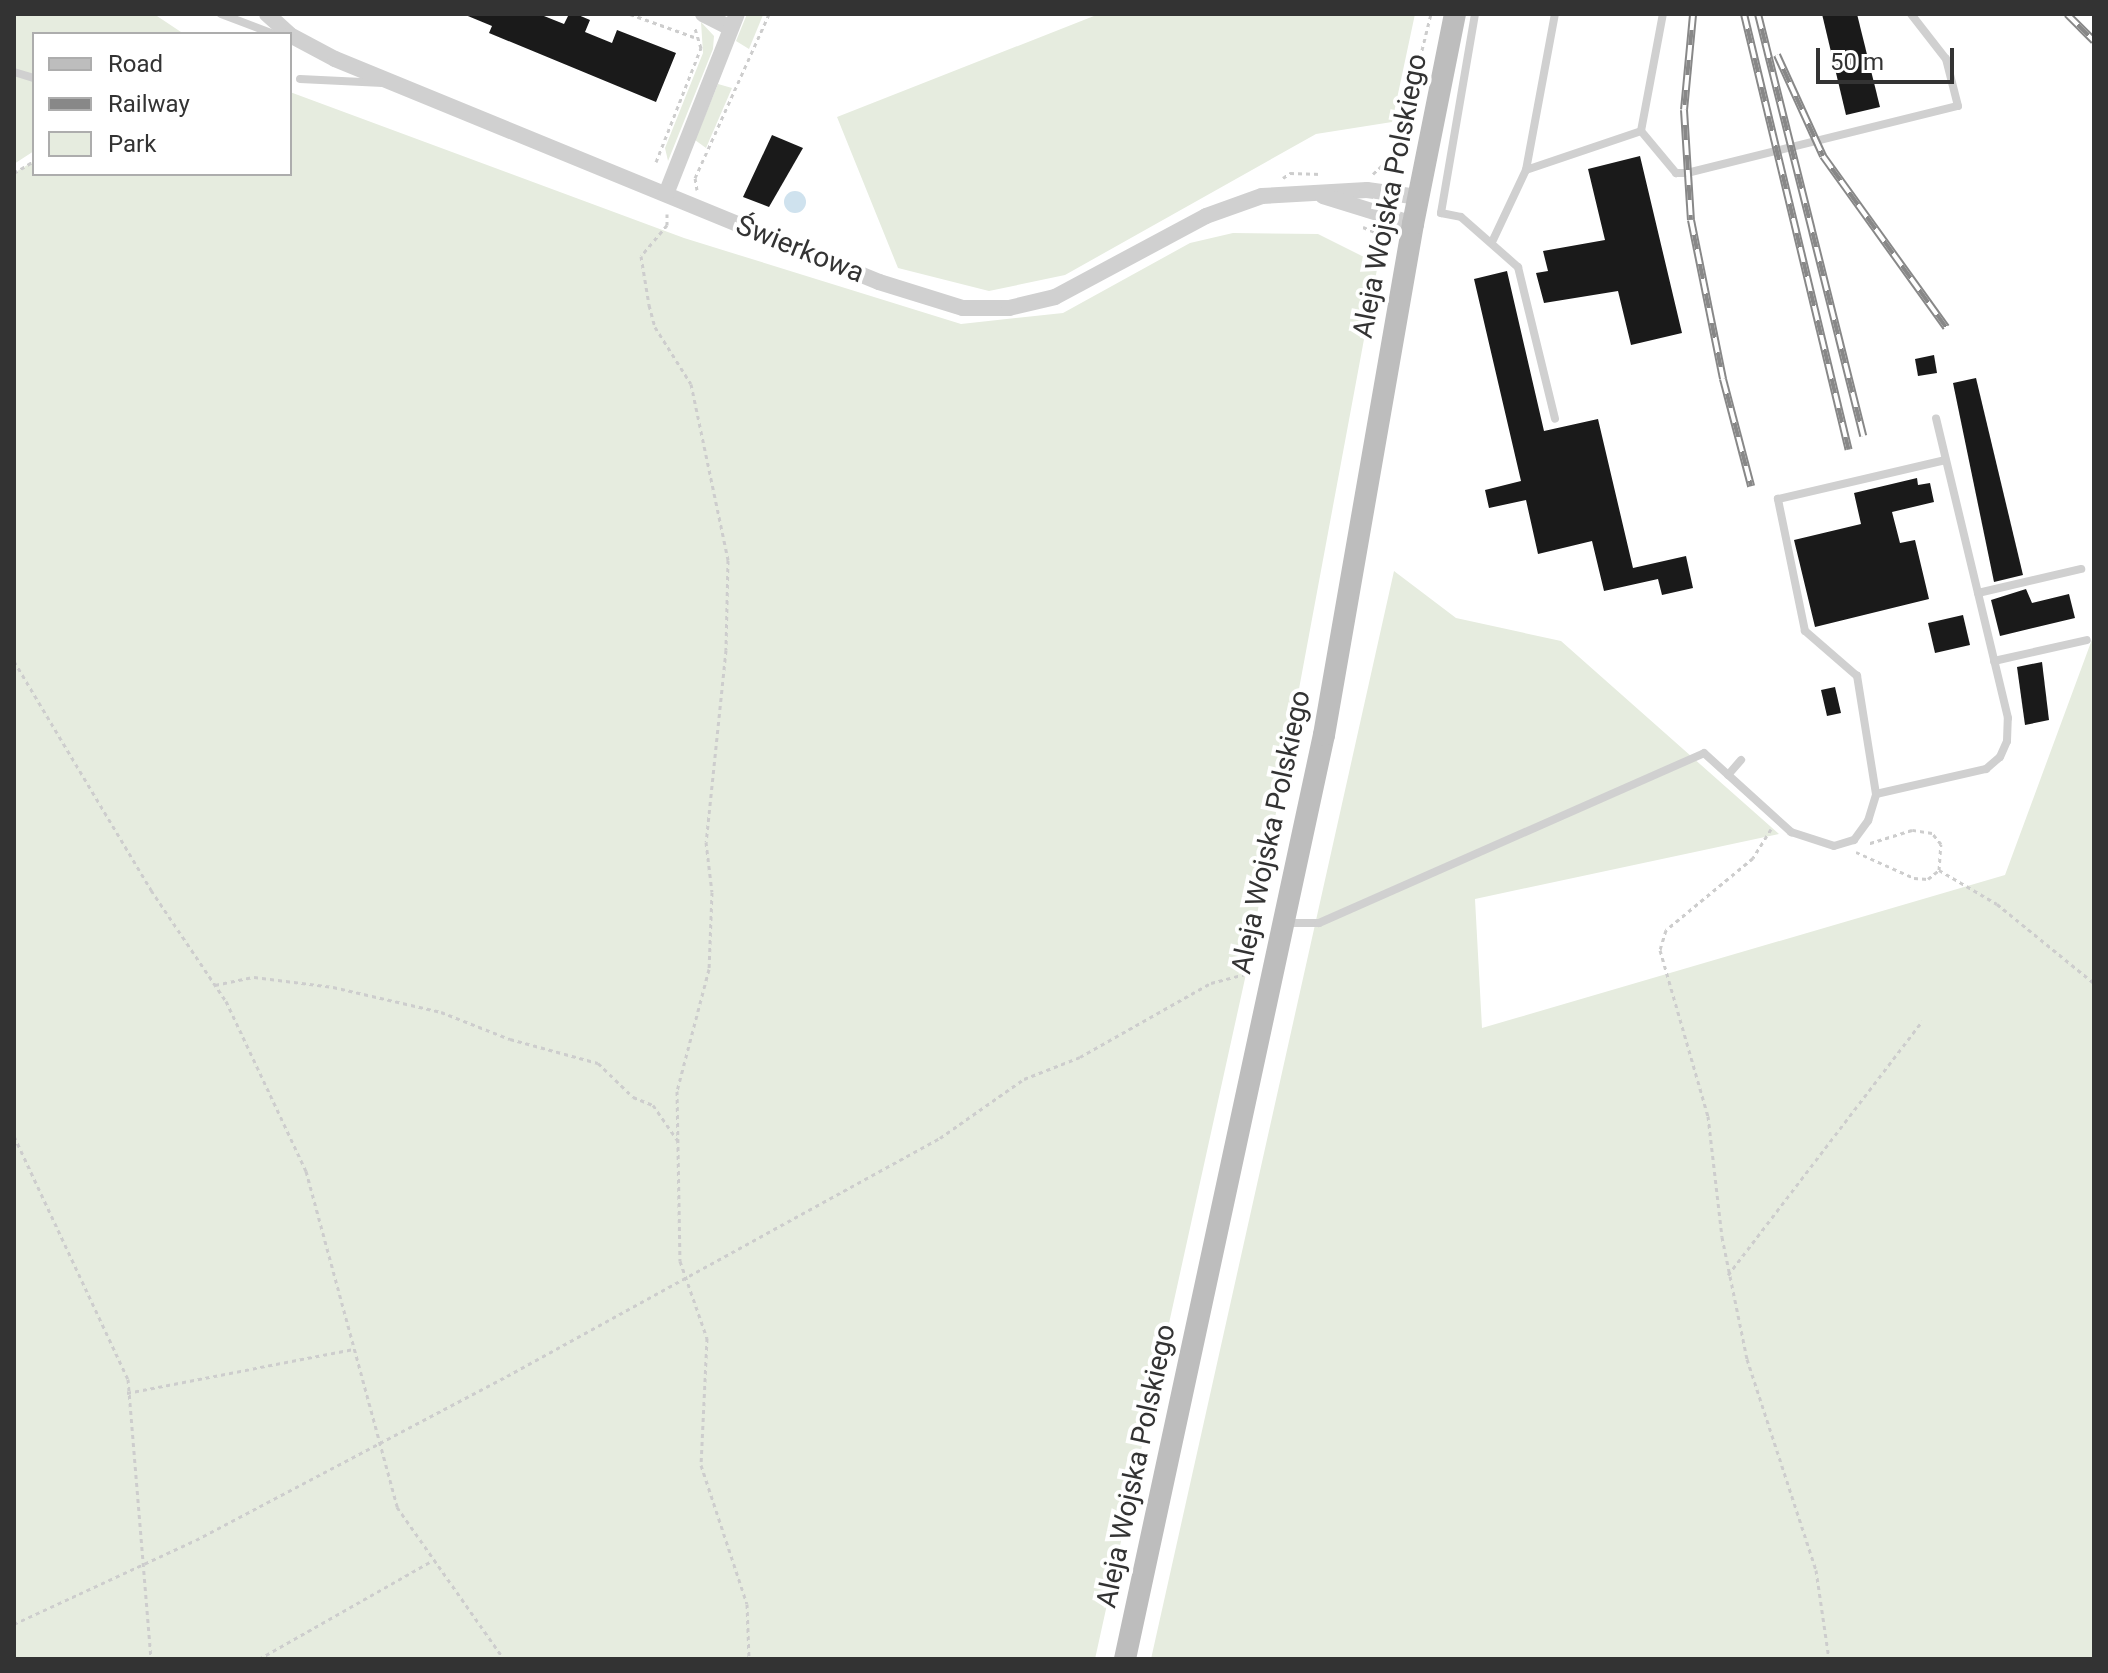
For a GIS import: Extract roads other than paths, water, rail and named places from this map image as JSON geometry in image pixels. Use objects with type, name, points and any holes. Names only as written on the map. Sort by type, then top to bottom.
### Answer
[{"type":"main road","name":"Aleja Wojska Polskiego","points":[[1125,1659],[1324,735],[1413,224],[1455,14]]},
{"type":"street","name":"Świerkowa","points":[[267,14],[286,32]]},
{"type":"street","points":[[666,194],[734,21],[699,17]]},
{"type":"street","name":"Świerkowa","points":[[292,37],[392,82],[919,298],[986,309],[1055,297],[1233,203],[1262,196],[1367,190],[1418,197]]},
{"type":"street","points":[[1317,194],[1413,224]]},
{"type":"lane","points":[[221,14],[269,32]]},
{"type":"lane","points":[[1475,14],[1441,213],[1461,217],[1493,240],[1518,267],[1555,419]]},
{"type":"lane","points":[[1493,240],[1526,170],[1555,14]]},
{"type":"lane","points":[[1641,131],[1663,14]]},
{"type":"lane","points":[[1641,131],[1676,173],[1687,173],[1958,106],[1946,59],[1911,14]]},
{"type":"lane","points":[[300,79],[339,84],[392,82]]},
{"type":"lane","points":[[1526,170],[1641,131]]},
{"type":"lane","points":[[1876,794],[1986,769],[2000,757],[2007,741],[2008,718],[1936,419]]},
{"type":"lane","points":[[1284,923],[1307,925],[1338,915],[1704,753],[1777,819],[1812,842],[1834,846],[1854,840],[1868,821],[1876,794],[1857,676],[1805,631],[1778,499],[1946,460]]},
{"type":"lane","points":[[1978,593],[2081,569]]},
{"type":"lane","points":[[1994,661],[2087,640]]},
{"type":"lane","points":[[1728,775],[1741,760]]},
{"type":"water","points":[[795,191],[803,194],[806,202],[803,210],[795,213],[787,210],[784,202],[787,194]]},
{"type":"railway","points":[[1744,14],[1849,450]]},
{"type":"railway","points":[[1758,14],[1863,436]]},
{"type":"railway","points":[[2067,14],[2094,41]]},
{"type":"railway","points":[[1693,15],[1684,110],[1691,220],[1723,379],[1751,486]]},
{"type":"railway","points":[[1777,55],[1823,156],[1946,327]]}]
